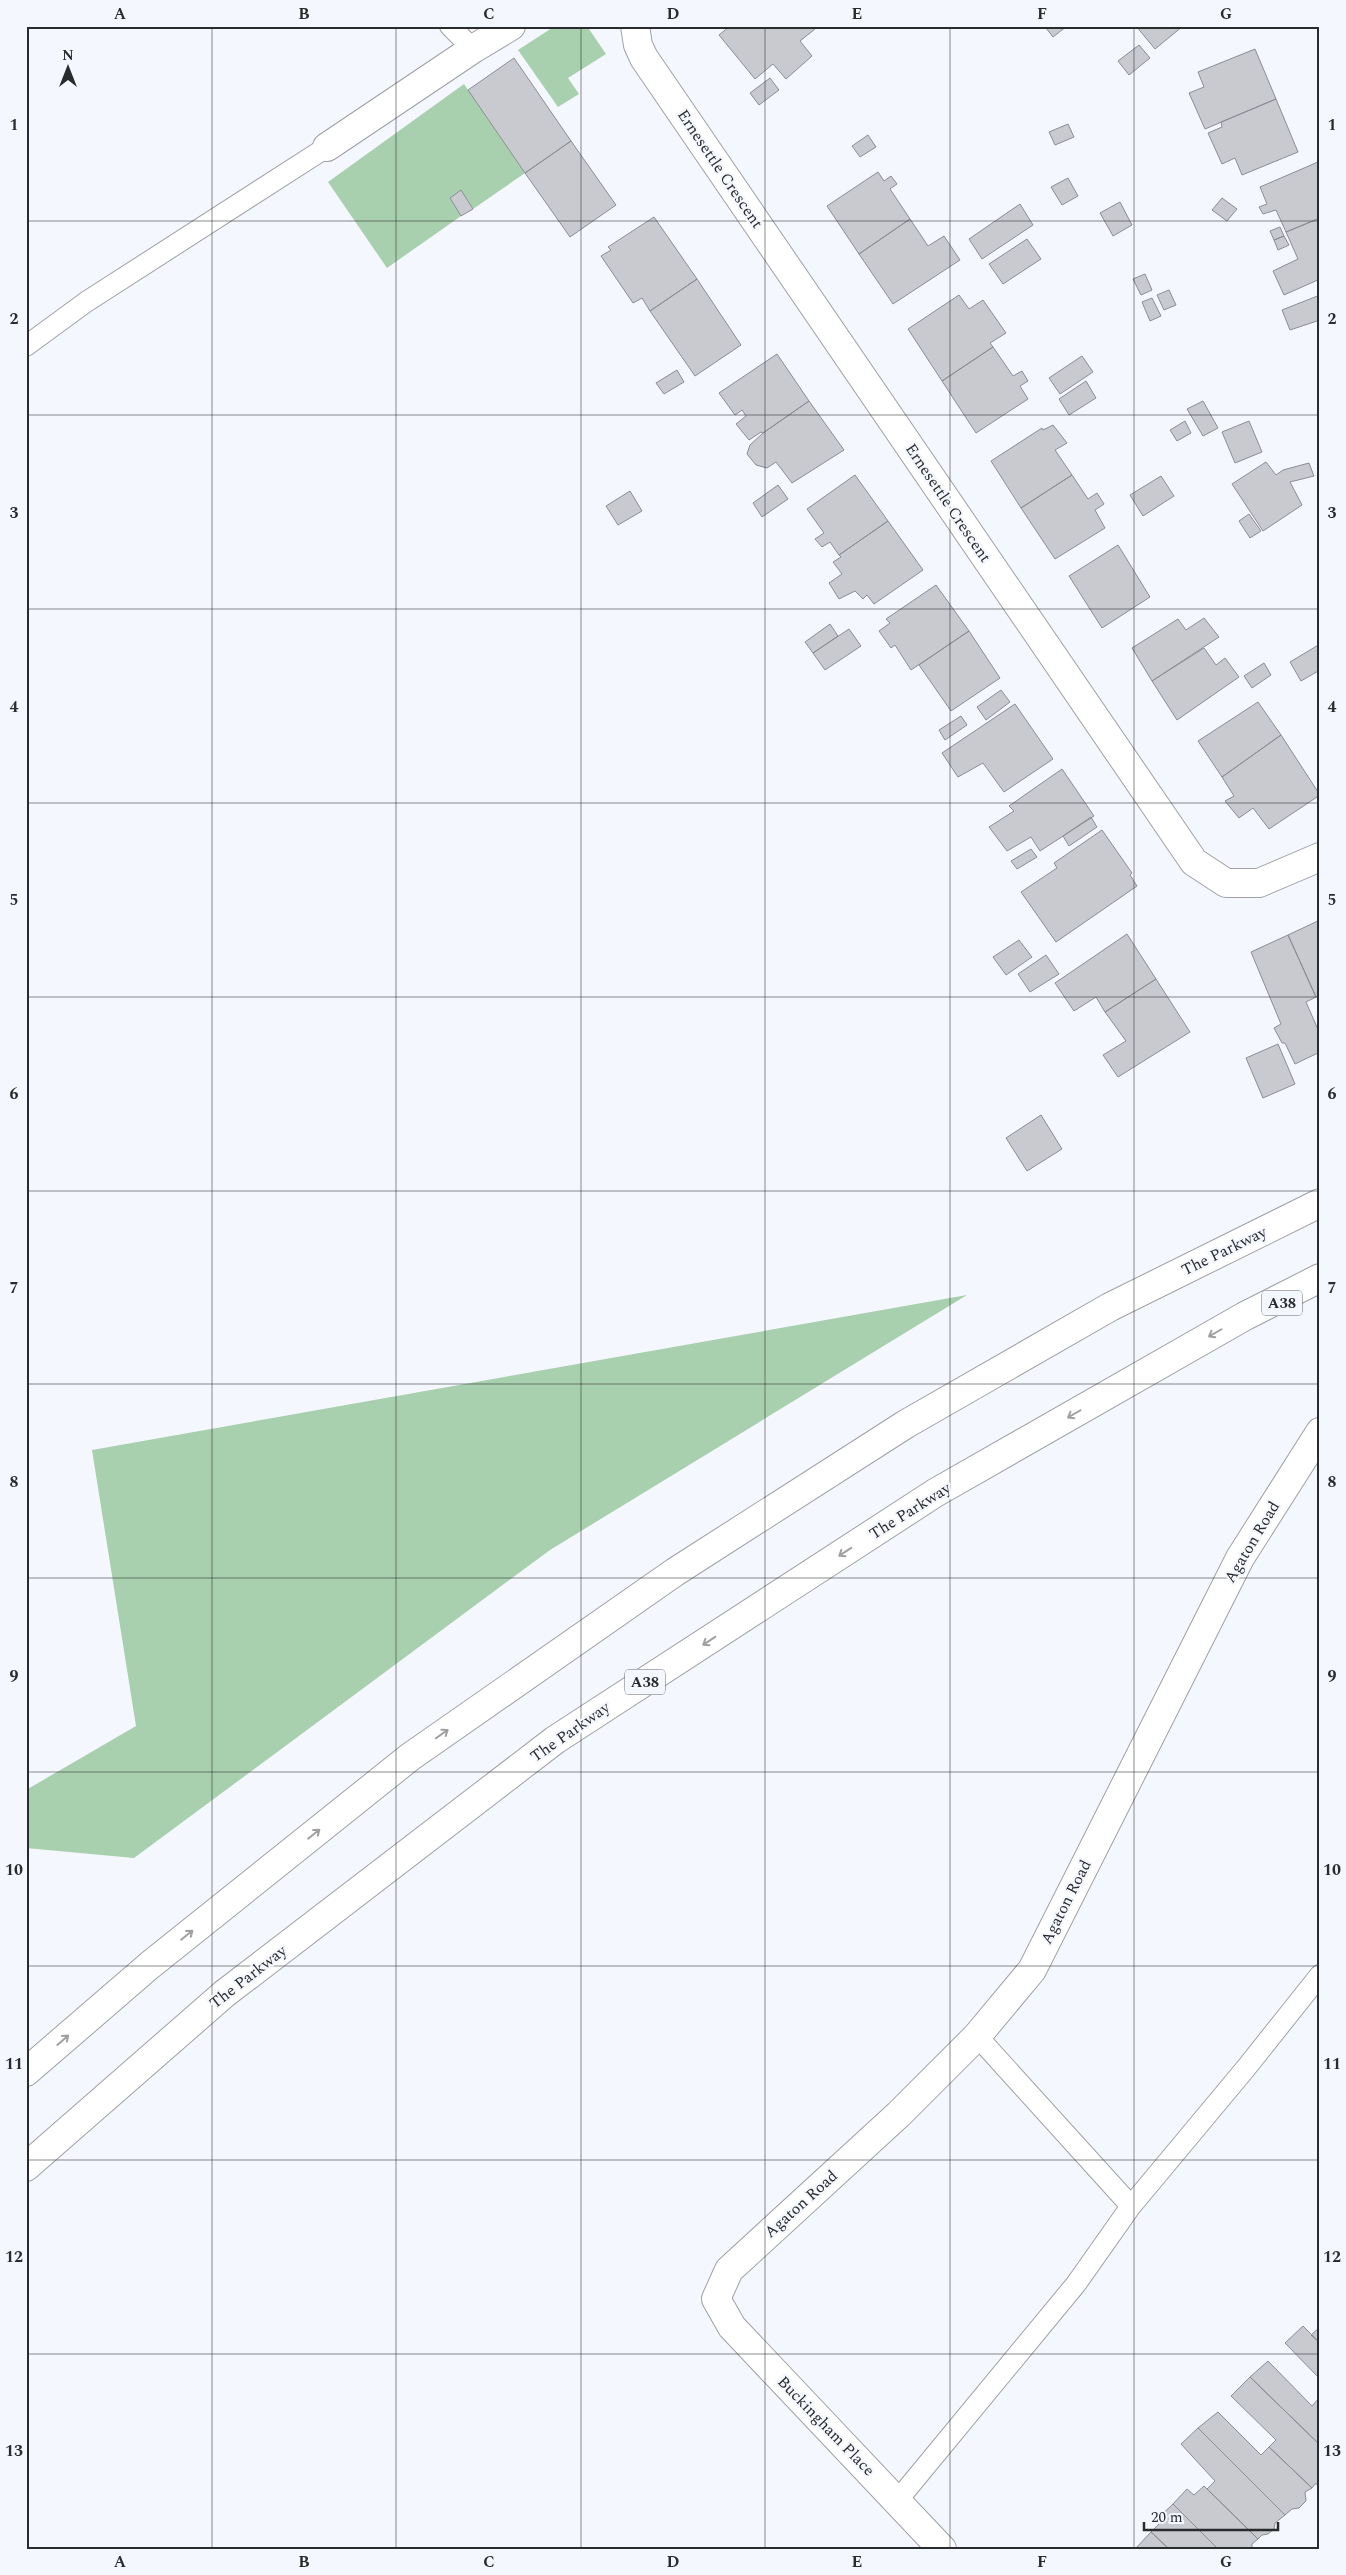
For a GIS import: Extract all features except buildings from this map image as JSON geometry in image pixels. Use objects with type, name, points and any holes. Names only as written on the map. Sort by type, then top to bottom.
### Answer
[{"type":"main road","points":[[327,147],[473,49],[511,26]]},
{"type":"main road","name":"Ernesettle Crescent","points":[[635,26],[638,45],[644,58],[1194,862],[1226,883],[1259,883],[1320,857]]},
{"type":"main road","name":"The Parkway","points":[[26,2072],[150,1965],[410,1757],[675,1572],[906,1424],[1110,1307],[1320,1203]]},
{"type":"main road","name":"The Parkway","points":[[26,2167],[224,1994],[555,1740],[936,1493],[1245,1316],[1320,1278]]},
{"type":"main road","name":"A38","points":[[1245,1316],[1320,1291]]},
{"type":"main road","name":"Agaton Road","points":[[716,2299],[729,2270],[900,2114],[977,2036],[1032,1970],[1240,1558],[1320,1432]]},
{"type":"main road","name":"Buckingham Place","points":[[716,2299],[732,2327],[942,2549]]},
{"type":"lane","points":[[450,26],[473,49]]},
{"type":"lane","points":[[26,346],[86,302],[327,147]]},
{"type":"lane","points":[[897,2501],[1076,2284],[1131,2206],[1246,2068],[1320,1975]]},
{"type":"lane","points":[[977,2036],[1131,2206]]},
{"type":"green space","points":[[555,26],[589,29],[606,54],[568,78],[579,94],[558,107],[518,50]]},
{"type":"green space","points":[[464,84],[525,173],[473,209],[461,191],[450,198],[461,216],[387,268],[328,182]]},
{"type":"green space","points":[[967,1295],[550,1550],[134,1858],[26,1848],[26,1790],[136,1726],[92,1450]]}]
